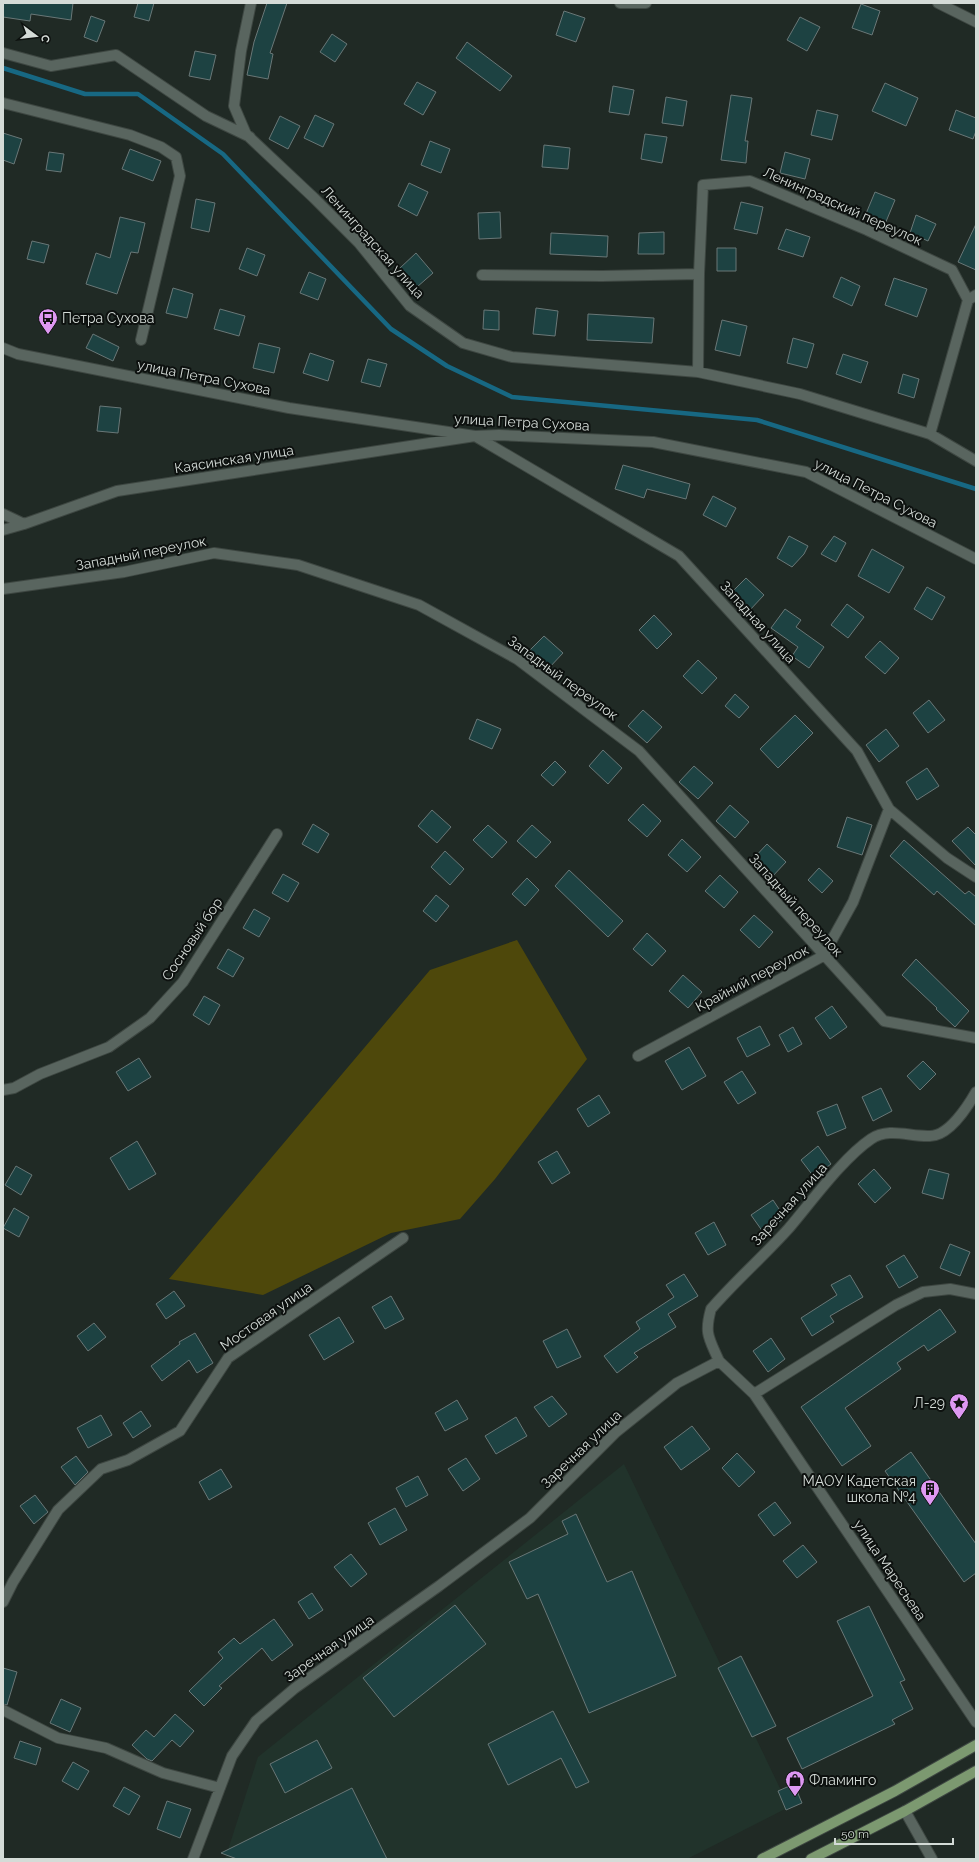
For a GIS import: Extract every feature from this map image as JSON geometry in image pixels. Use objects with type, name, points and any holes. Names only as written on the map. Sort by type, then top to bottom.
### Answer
[{"type":"main road","points":[[762,1859],[895,1791],[976,1745]]},
{"type":"main road","points":[[811,1859],[905,1811],[976,1771]]},
{"type":"street","name":"Ленинградская улица","points":[[251,3],[241,50],[234,106],[246,134],[314,198],[358,243],[410,306],[463,343],[512,357],[698,372]]},
{"type":"street","points":[[620,3],[646,3]]},
{"type":"street","points":[[938,3],[976,22]]},
{"type":"street","name":"Ленинградская улица","points":[[3,53],[50,66],[116,55],[206,116],[250,137]]},
{"type":"street","points":[[3,103],[130,135],[161,147],[176,157],[180,176],[141,340]]},
{"type":"street","name":"Ленинградский переулок","points":[[698,372],[699,274],[703,185],[750,181],[867,230],[952,270],[972,298]]},
{"type":"street","points":[[482,275],[602,276],[699,274]]},
{"type":"street","points":[[930,434],[972,298]]},
{"type":"street","name":"улица Петра Сухова","points":[[3,348],[18,354],[289,408],[475,436],[499,435],[652,442],[806,472],[976,559]]},
{"type":"street","points":[[698,372],[800,394],[930,434],[976,461]]},
{"type":"street","name":"Каясинская улица","points":[[24,524],[117,491],[475,436]]},
{"type":"street","name":"Западная улица","points":[[475,436],[679,556],[857,751],[889,809],[947,858],[976,877]]},
{"type":"street","points":[[3,514],[24,524]]},
{"type":"street","points":[[3,530],[24,524]]},
{"type":"street","name":"Западный переулок","points":[[3,590],[124,572],[214,552],[298,565],[420,605],[517,659],[639,751],[823,956],[884,1021],[976,1038]]},
{"type":"street","name":"Крайний переулок","points":[[638,1056],[823,956],[853,902],[889,809]]},
{"type":"street","name":"Сосновый бор","points":[[3,1090],[14,1088],[40,1074],[109,1047],[150,1018],[183,982],[277,834]]},
{"type":"street","name":"Заречная улица","points":[[194,1859],[232,1756],[256,1721],[295,1688],[427,1594],[530,1518],[616,1432],[677,1384],[719,1361],[707,1335],[707,1322],[711,1309],[787,1229],[847,1160],[872,1138],[891,1132],[931,1137],[947,1128],[963,1114],[976,1092]]},
{"type":"street","name":"Мостовая улица","points":[[3,1602],[13,1582],[58,1510],[101,1469],[128,1460],[180,1430],[228,1358],[403,1238]]},
{"type":"street","points":[[754,1394],[896,1305],[923,1292],[950,1289],[976,1294]]},
{"type":"street","name":"улица Маресьева","points":[[719,1361],[754,1394],[976,1722]]},
{"type":"street","points":[[3,1710],[58,1738],[106,1748],[163,1773],[220,1788]]},
{"type":"street","points":[[905,1811],[932,1859]]},
{"type":"shaded area","points":[[517,940],[587,1059],[495,1179],[460,1219],[391,1233],[263,1295],[169,1279],[430,970]]},
{"type":"shaded area","points":[[624,1464],[789,1807],[687,1859],[225,1859],[258,1757]]},
{"type":"building","points":[[3,3],[73,3],[71,20],[31,14],[30,21],[3,17]]},
{"type":"building","points":[[138,3],[154,3],[149,21],[134,17]]},
{"type":"building","points":[[267,3],[287,3],[270,53],[273,54],[268,79],[247,75],[254,42]]},
{"type":"building","points":[[861,4],[880,11],[872,35],[852,28]]},
{"type":"building","points":[[564,11],[585,18],[576,42],[556,35]]},
{"type":"building","points":[[91,16],[105,21],[97,42],[84,37]]},
{"type":"building","points":[[800,17],[820,27],[807,51],[787,40]]},
{"type":"building","points":[[332,34],[347,44],[335,62],[320,52]]},
{"type":"building","points":[[467,42],[512,76],[500,91],[456,58]]},
{"type":"building","points":[[195,51],[216,55],[210,80],[189,76]]},
{"type":"building","points":[[417,82],[436,92],[423,115],[404,104]]},
{"type":"building","points":[[885,83],[918,98],[906,126],[872,111]]},
{"type":"building","points":[[613,86],[634,90],[629,115],[609,112]]},
{"type":"building","points":[[731,95],[752,98],[745,141],[748,141],[746,163],[721,160]]},
{"type":"building","points":[[666,97],[687,101],[683,126],[662,123]]},
{"type":"building","points":[[817,110],[838,115],[832,140],[811,135]]},
{"type":"building","points":[[956,110],[976,118],[976,131],[973,139],[949,130]]},
{"type":"building","points":[[315,115],[334,124],[323,147],[304,138]]},
{"type":"building","points":[[280,116],[300,126],[288,149],[269,139]]},
{"type":"building","points":[[3,133],[22,139],[14,164],[3,160]]},
{"type":"building","points":[[645,134],[667,137],[662,163],[641,159]]},
{"type":"building","points":[[430,141],[450,149],[441,173],[421,165]]},
{"type":"building","points":[[544,145],[570,148],[568,169],[542,167]]},
{"type":"building","points":[[130,149],[161,161],[153,181],[122,169]]},
{"type":"building","points":[[49,152],[64,154],[61,172],[46,170]]},
{"type":"building","points":[[785,152],[810,159],[805,179],[780,173]]},
{"type":"building","points":[[409,183],[428,192],[417,216],[398,206]]},
{"type":"building","points":[[875,192],[895,200],[885,224],[865,216]]},
{"type":"building","points":[[196,199],[215,203],[209,232],[191,228]]},
{"type":"building","points":[[741,202],[763,207],[757,234],[734,229]]},
{"type":"building","points":[[500,212],[501,238],[479,239],[478,213]]},
{"type":"building","points":[[916,215],[936,224],[928,241],[910,233]]},
{"type":"building","points":[[120,217],[145,223],[138,253],[131,252],[117,294],[86,284],[96,253],[110,258]]},
{"type":"building","points":[[976,224],[976,270],[958,262]]},
{"type":"building","points":[[786,229],[810,237],[803,257],[778,249]]},
{"type":"building","points":[[664,232],[664,254],[638,254],[639,233]]},
{"type":"building","points":[[551,233],[608,236],[607,257],[550,254]]},
{"type":"building","points":[[32,241],[49,245],[44,263],[27,259]]},
{"type":"building","points":[[247,248],[265,255],[257,276],[239,269]]},
{"type":"building","points":[[717,248],[736,248],[736,271],[717,271]]},
{"type":"building","points":[[416,253],[433,273],[417,287],[400,268]]},
{"type":"building","points":[[309,272],[326,279],[318,300],[300,293]]},
{"type":"building","points":[[841,277],[860,286],[852,306],[833,297]]},
{"type":"building","points":[[894,278],[927,289],[917,317],[885,305]]},
{"type":"building","points":[[173,288],[193,294],[187,318],[166,313]]},
{"type":"building","points":[[536,308],[558,311],[555,336],[533,334]]},
{"type":"building","points":[[220,309],[245,316],[239,336],[214,329]]},
{"type":"building","points":[[484,310],[499,311],[499,330],[483,329]]},
{"type":"building","points":[[588,314],[654,318],[652,343],[587,340]]},
{"type":"building","points":[[722,320],[747,326],[740,356],[715,350]]},
{"type":"building","points":[[93,334],[119,347],[113,361],[86,348]]},
{"type":"building","points":[[793,338],[814,344],[807,368],[787,363]]},
{"type":"building","points":[[259,343],[280,348],[274,373],[253,368]]},
{"type":"building","points":[[310,353],[334,361],[328,381],[303,373]]},
{"type":"building","points":[[843,354],[868,362],[861,383],[836,374]]},
{"type":"building","points":[[368,359],[387,364],[380,387],[361,382]]},
{"type":"building","points":[[903,374],[919,379],[914,398],[898,393]]},
{"type":"building","points":[[100,406],[121,408],[118,433],[97,431]]},
{"type":"building","points":[[623,465],[690,484],[686,499],[647,489],[644,498],[615,489]]},
{"type":"building","points":[[713,496],[736,508],[726,527],[703,515]]},
{"type":"building","points":[[789,536],[808,546],[804,554],[792,567],[777,558]]},
{"type":"building","points":[[834,536],[846,543],[836,562],[821,554]]},
{"type":"building","points":[[872,549],[904,567],[889,593],[858,576]]},
{"type":"building","points":[[746,578],[764,595],[749,611],[731,593]]},
{"type":"building","points":[[927,587],[945,597],[932,620],[914,609]]},
{"type":"building","points":[[847,604],[864,617],[848,638],[831,625]]},
{"type":"building","points":[[785,609],[801,620],[796,627],[824,647],[809,668],[792,656],[798,647],[771,628]]},
{"type":"building","points":[[654,615],[672,634],[657,649],[639,630]]},
{"type":"building","points":[[544,636],[563,653],[548,669],[529,651]]},
{"type":"building","points":[[880,641],[899,658],[885,674],[865,657]]},
{"type":"building","points":[[698,660],[717,678],[702,694],[683,676]]},
{"type":"building","points":[[735,694],[749,707],[739,718],[725,706]]},
{"type":"building","points":[[929,700],[945,720],[928,733],[913,713]]},
{"type":"building","points":[[643,710],[662,727],[647,743],[628,726]]},
{"type":"building","points":[[795,715],[813,733],[778,768],[760,749]]},
{"type":"building","points":[[477,719],[501,729],[492,749],[469,739]]},
{"type":"building","points":[[886,729],[899,746],[879,762],[866,745]]},
{"type":"building","points":[[603,750],[622,768],[608,784],[589,766]]},
{"type":"building","points":[[555,761],[566,772],[553,786],[541,775]]},
{"type":"building","points":[[694,766],[713,783],[698,799],[679,782]]},
{"type":"building","points":[[927,768],[939,786],[917,800],[906,782]]},
{"type":"building","points":[[643,804],[661,821],[647,837],[628,820]]},
{"type":"building","points":[[730,805],[749,822],[735,838],[716,821]]},
{"type":"building","points":[[432,810],[451,827],[437,843],[418,826]]},
{"type":"building","points":[[847,817],[872,825],[862,855],[837,847]]},
{"type":"building","points":[[313,824],[329,834],[318,853],[302,844]]},
{"type":"building","points":[[488,825],[507,842],[492,858],[473,840]]},
{"type":"building","points":[[532,825],[551,842],[536,858],[517,841]]},
{"type":"building","points":[[968,827],[976,835],[976,866],[952,841]]},
{"type":"building","points":[[682,839],[701,857],[687,872],[668,855]]},
{"type":"building","points":[[904,840],[965,894],[969,891],[976,897],[976,926],[937,891],[934,895],[890,856]]},
{"type":"building","points":[[767,844],[786,862],[771,878],[752,860]]},
{"type":"building","points":[[445,851],[464,869],[450,885],[431,867]]},
{"type":"building","points":[[819,868],[833,881],[822,893],[808,880]]},
{"type":"building","points":[[569,870],[623,921],[608,937],[555,886]]},
{"type":"building","points":[[283,874],[299,883],[288,902],[272,893]]},
{"type":"building","points":[[720,875],[738,892],[724,908],[705,891]]},
{"type":"building","points":[[527,878],[539,890],[525,906],[512,894]]},
{"type":"building","points":[[436,895],[449,906],[436,922],[423,911]]},
{"type":"building","points":[[254,909],[270,918],[259,937],[243,928]]},
{"type":"building","points":[[754,915],[773,932],[759,948],[740,930]]},
{"type":"building","points":[[647,933],[666,951],[652,966],[633,949]]},
{"type":"building","points":[[228,949],[244,958],[233,977],[217,968]]},
{"type":"building","points":[[916,959],[969,1011],[955,1027],[902,975]]},
{"type":"building","points":[[683,975],[702,992],[688,1008],[669,991]]},
{"type":"building","points":[[204,996],[220,1005],[209,1025],[193,1015]]},
{"type":"building","points":[[832,1006],[847,1027],[830,1039],[815,1018]]},
{"type":"building","points":[[760,1026],[770,1045],[747,1057],[737,1038]]},
{"type":"building","points":[[793,1027],[802,1044],[788,1052],[779,1035]]},
{"type":"building","points":[[689,1047],[706,1076],[682,1090],[665,1061]]},
{"type":"building","points":[[139,1058],[151,1077],[128,1091],[116,1072]]},
{"type":"building","points":[[923,1061],[936,1074],[920,1090],[907,1076]]},
{"type":"building","points":[[742,1071],[756,1093],[738,1104],[724,1082]]},
{"type":"building","points":[[881,1088],[892,1111],[873,1121],[862,1097]]},
{"type":"building","points":[[599,1095],[610,1113],[588,1127],[577,1109]]},
{"type":"building","points":[[837,1104],[846,1128],[827,1136],[817,1112]]},
{"type":"building","points":[[137,1141],[156,1174],[129,1190],[110,1158]]},
{"type":"building","points":[[818,1146],[831,1164],[814,1177],[801,1160]]},
{"type":"building","points":[[557,1151],[570,1173],[552,1184],[538,1162]]},
{"type":"building","points":[[16,1166],[32,1175],[21,1195],[5,1185]]},
{"type":"building","points":[[874,1169],[891,1188],[875,1203],[858,1184]]},
{"type":"building","points":[[929,1169],[949,1174],[943,1199],[922,1193]]},
{"type":"building","points":[[773,1200],[785,1218],[763,1232],[751,1215]]},
{"type":"building","points":[[14,1208],[29,1217],[19,1237],[3,1228]]},
{"type":"building","points":[[714,1222],[726,1245],[708,1255],[695,1233]]},
{"type":"building","points":[[950,1244],[970,1252],[960,1276],[940,1268]]},
{"type":"building","points":[[904,1255],[918,1277],[899,1288],[886,1266]]},
{"type":"building","points":[[684,1274],[698,1296],[668,1314],[676,1327],[634,1353],[638,1357],[617,1373],[604,1356],[640,1329],[636,1322],[674,1297],[666,1285]]},
{"type":"building","points":[[850,1275],[863,1297],[830,1316],[834,1322],[812,1336],[801,1318],[837,1295],[831,1285]]},
{"type":"building","points":[[174,1291],[185,1306],[166,1319],[156,1304]]},
{"type":"building","points":[[391,1296],[404,1319],[385,1329],[372,1307]]},
{"type":"building","points":[[940,1309],[956,1332],[928,1351],[924,1345],[897,1363],[901,1369],[845,1408],[871,1446],[842,1466],[801,1407]]},
{"type":"building","points":[[339,1317],[354,1342],[324,1360],[309,1335]]},
{"type":"building","points":[[94,1323],[106,1337],[88,1351],[77,1336]]},
{"type":"building","points":[[567,1329],[581,1357],[557,1368],[543,1341]]},
{"type":"building","points":[[195,1333],[213,1363],[197,1373],[189,1360],[162,1381],[151,1366],[180,1344],[179,1342]]},
{"type":"building","points":[[771,1338],[785,1359],[768,1372],[753,1351]]},
{"type":"building","points":[[552,1396],[567,1414],[549,1427],[534,1407]]},
{"type":"building","points":[[457,1400],[468,1419],[445,1431],[435,1413]]},
{"type":"building","points":[[141,1411],[151,1426],[133,1438],[123,1423]]},
{"type":"building","points":[[101,1415],[112,1435],[88,1448],[77,1428]]},
{"type":"building","points":[[516,1417],[527,1436],[496,1454],[485,1436]]},
{"type":"building","points":[[692,1426],[710,1449],[681,1470],[664,1447]]},
{"type":"building","name":"МАОУ Кадетская школа №4","points":[[911,1452],[976,1544],[976,1573],[964,1582],[885,1471]]},
{"type":"building","points":[[737,1453],[755,1472],[739,1487],[722,1468]]},
{"type":"building","points":[[76,1456],[88,1472],[75,1485],[61,1467]]},
{"type":"building","points":[[466,1458],[480,1479],[463,1491],[448,1469]]},
{"type":"building","points":[[221,1469],[232,1487],[209,1500],[199,1482]]},
{"type":"building","points":[[418,1476],[428,1495],[406,1507],[396,1488]]},
{"type":"building","points":[[35,1495],[48,1512],[34,1524],[20,1506]]},
{"type":"building","points":[[775,1502],[791,1523],[774,1536],[758,1515]]},
{"type":"building","points":[[395,1508],[407,1530],[380,1545],[368,1523]]},
{"type":"building","points":[[576,1514],[607,1582],[632,1571],[676,1676],[589,1713],[538,1594],[527,1599],[509,1562],[568,1534],[562,1521]]},
{"type":"building","points":[[803,1545],[817,1562],[797,1578],[783,1561]]},
{"type":"building","points":[[351,1554],[367,1574],[351,1587],[334,1567]]},
{"type":"building","points":[[312,1593],[323,1610],[309,1619],[298,1602]]},
{"type":"building","points":[[455,1605],[486,1644],[394,1717],[363,1678]]},
{"type":"building","points":[[869,1606],[905,1680],[900,1682],[913,1709],[892,1720],[895,1724],[802,1769],[787,1738],[873,1696],[837,1621]]},
{"type":"building","points":[[274,1619],[293,1645],[272,1661],[262,1648],[219,1686],[222,1688],[204,1706],[189,1691],[223,1658],[218,1652],[234,1638],[240,1644]]},
{"type":"building","points":[[741,1656],[776,1726],[752,1737],[718,1668]]},
{"type":"building","points":[[3,1668],[17,1672],[7,1705],[3,1704]]},
{"type":"building","points":[[61,1699],[81,1708],[70,1732],[50,1723]]},
{"type":"building","points":[[553,1711],[589,1782],[576,1788],[561,1758],[508,1785],[488,1744]]},
{"type":"building","points":[[175,1714],[194,1731],[180,1747],[172,1740],[152,1761],[147,1759],[132,1745],[146,1730],[154,1737]]},
{"type":"building","points":[[317,1740],[332,1768],[285,1793],[270,1764]]},
{"type":"building","points":[[20,1741],[41,1748],[36,1765],[14,1758]]},
{"type":"building","points":[[73,1762],[89,1771],[78,1790],[62,1781]]},
{"type":"building","points":[[794,1784],[802,1803],[786,1810],[778,1791]]},
{"type":"building","points":[[124,1787],[140,1796],[129,1815],[113,1806]]},
{"type":"building","points":[[352,1788],[387,1859],[237,1859],[221,1853]]},
{"type":"building","points":[[167,1801],[191,1809],[180,1838],[157,1829]]},
{"type":"waterway","points":[[3,68],[85,94],[138,94],[223,154],[391,329],[447,366],[512,397],[757,420],[976,489]]},
{"type":"place","name":"Петра Сухова","points":[[48,335]]},
{"type":"place","name":"Л-29","points":[[959,1420]]},
{"type":"place","name":"МАОУ Кадетская школа №4","points":[[930,1506]]},
{"type":"place","name":"Фламинго","points":[[795,1797]]}]
